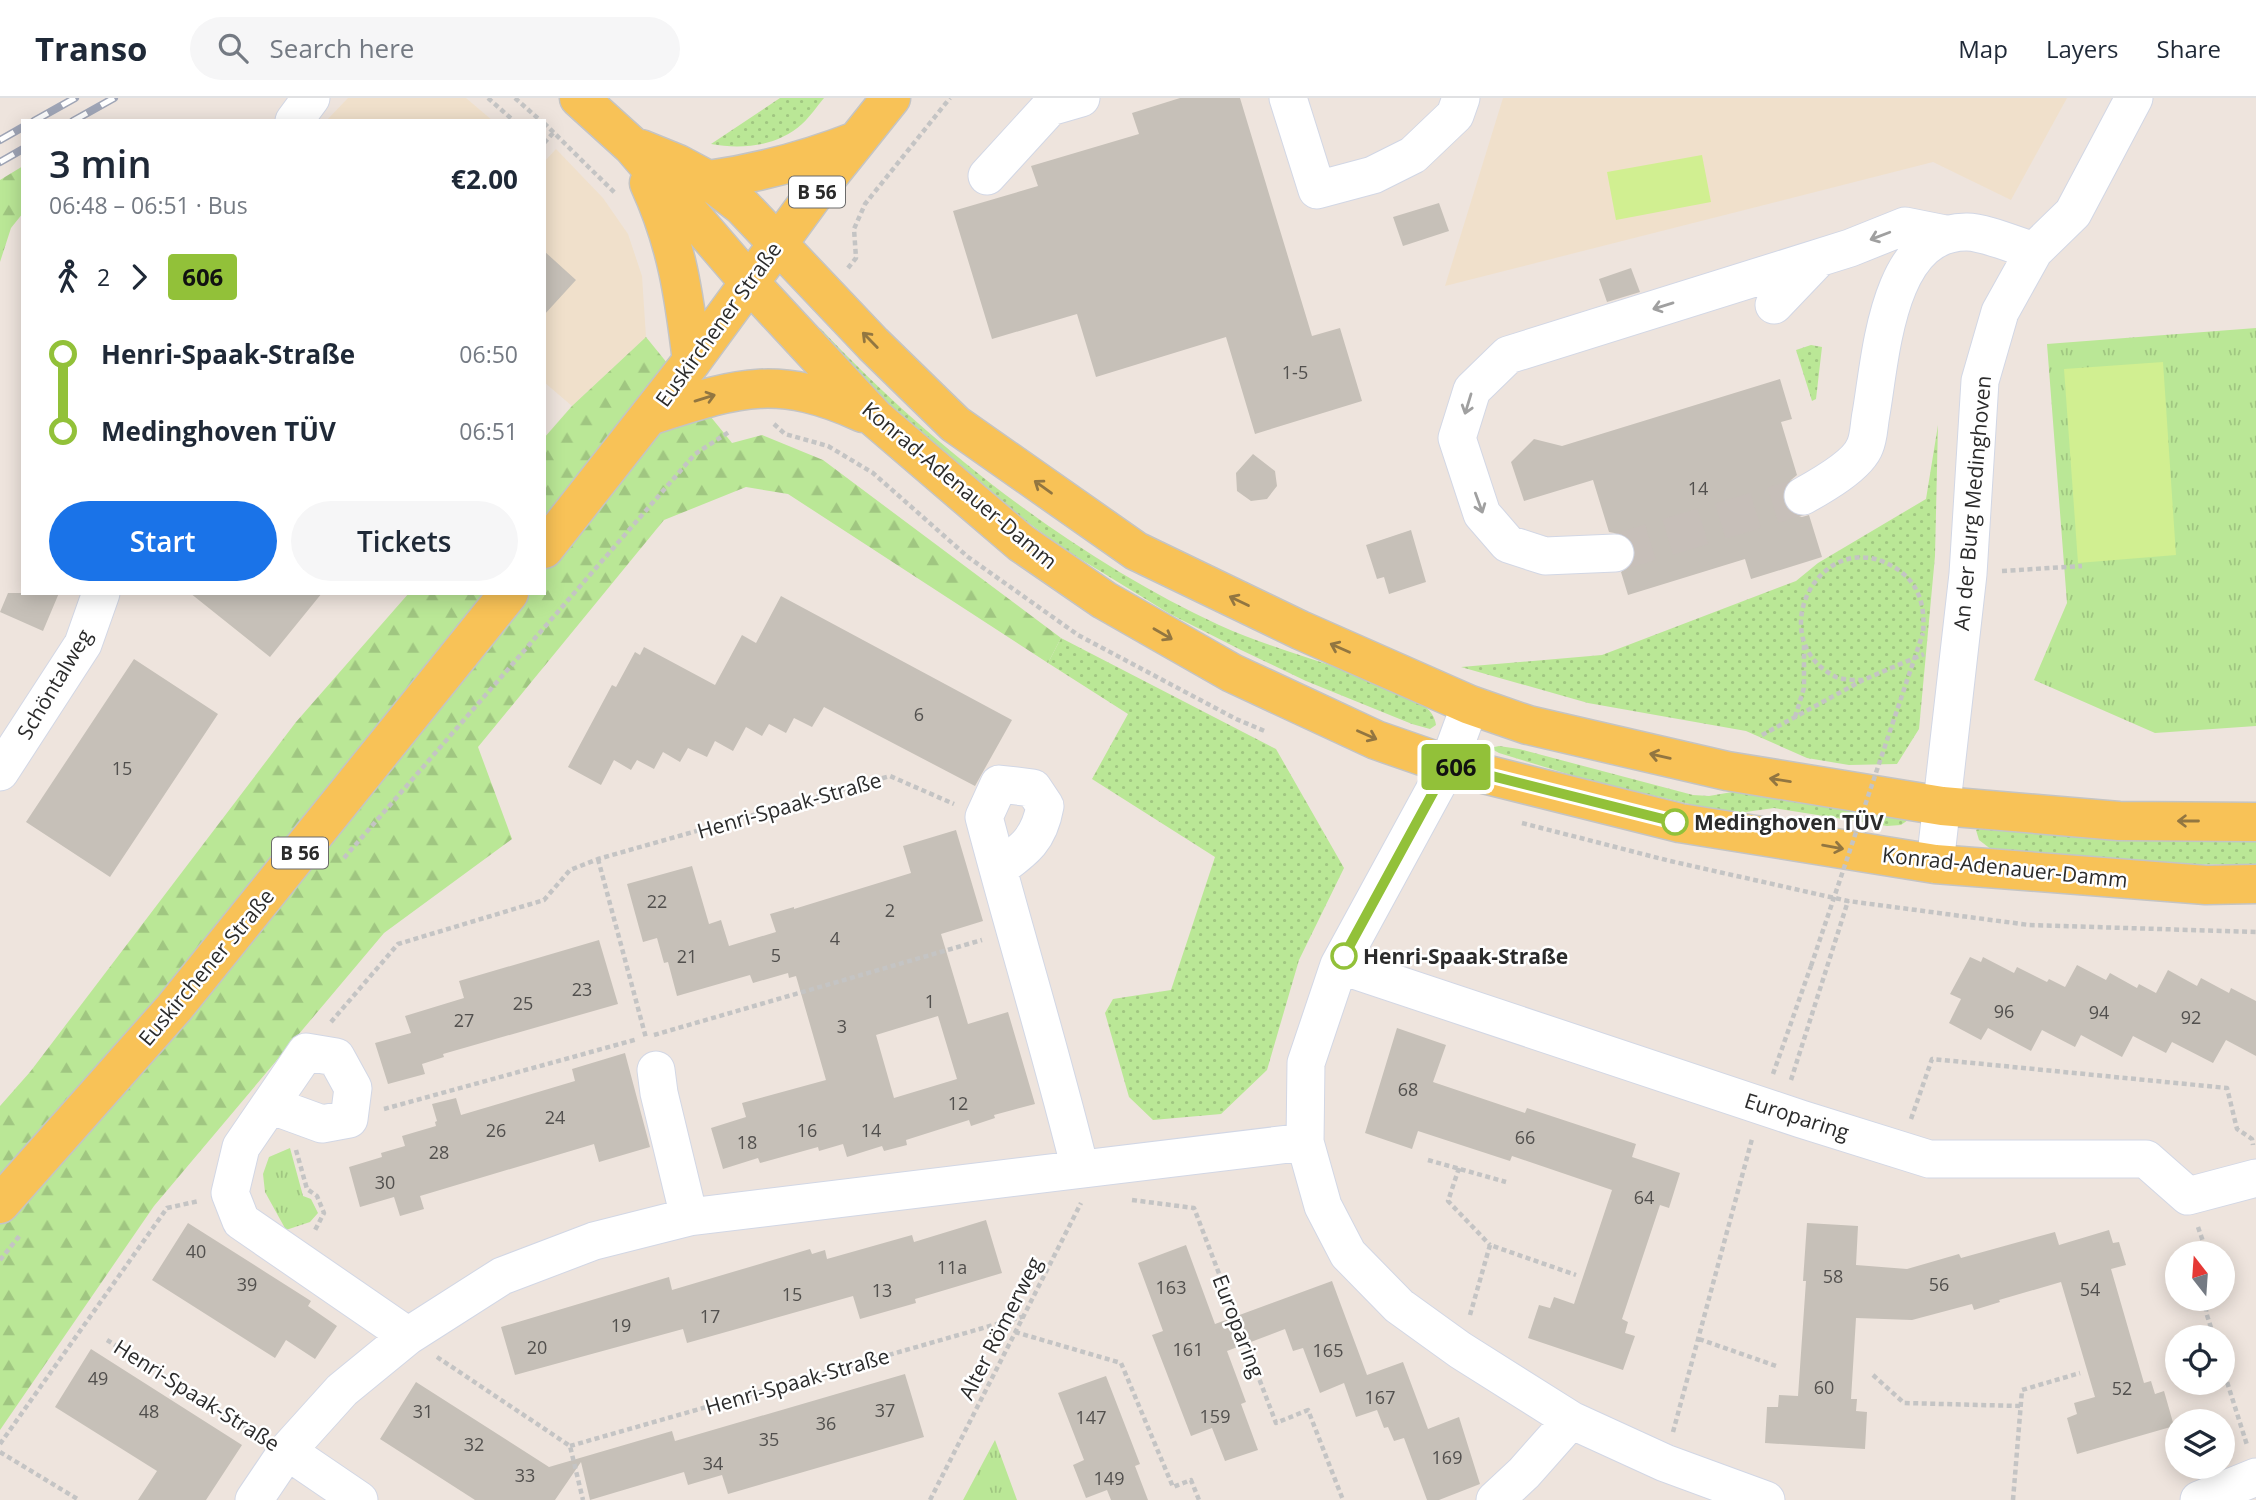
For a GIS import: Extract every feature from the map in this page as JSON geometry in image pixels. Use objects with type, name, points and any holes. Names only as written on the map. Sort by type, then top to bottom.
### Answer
[{"type":"main road","points":[[579,98],[632,146],[661,209],[678,265],[692,361]]},
{"type":"main road","name":"Euskirchener Straße","points":[[546,546],[692,361],[748,281],[891,98]]},
{"type":"main road","points":[[708,180],[777,169],[856,141]]},
{"type":"main road","name":"Konrad-Adenauer-Damm","points":[[632,146],[678,164],[708,180],[742,206],[873,344],[955,424],[1136,551],[1300,630],[1470,705],[1528,725],[1727,771],[1942,806],[2119,821],[2256,822]]},
{"type":"main road","name":"Konrad-Adenauer-Damm","points":[[632,146],[748,281],[875,418],[1021,543],[1104,600],[1232,673],[1376,740],[1448,765],[1680,823],[1935,864],[2206,885],[2256,884]]},
{"type":"main road","points":[[649,416],[715,395],[763,387],[816,394],[875,418]]},
{"type":"main road","name":"Euskirchener Straße","points":[[13,1216],[174,1007],[507,595]]},
{"type":"street","points":[[295,119],[311,98]]},
{"type":"street","points":[[987,176],[1050,107],[1081,98]]},
{"type":"street","points":[[1288,98],[1317,190],[1373,175],[1413,155],[1455,115],[1461,98]]},
{"type":"street","name":"An der Burg Medinghoven","points":[[1935,864],[1968,574],[1980,381],[2000,312],[2034,251],[2073,213],[2134,98]]},
{"type":"street","points":[[1615,554],[1545,556],[1508,544],[1482,514],[1457,438],[1472,390],[1508,355],[1819,257],[1905,226],[1945,234],[1969,231],[2034,251]]},
{"type":"street","points":[[1803,496],[1839,474],[1865,447],[1891,303],[1901,279],[1918,253],[1945,234]]},
{"type":"street","points":[[1774,305],[1819,257]]},
{"type":"street","name":"Schöntalweg","points":[[0,772],[83,644],[100,595]]},
{"type":"street","points":[[1470,705],[1448,765],[1339,965],[1306,1063],[1305,1142],[1323,1206],[1348,1254],[1399,1306],[1460,1350],[1571,1420],[1665,1463],[1766,1500]]},
{"type":"street","points":[[998,869],[1026,848],[1042,825],[1045,806],[1032,788],[999,784],[984,817],[998,869],[1050,1047],[1080,1169]]},
{"type":"street","points":[[2206,885],[2256,905]]},
{"type":"street","name":"Europaring","points":[[1339,965],[1929,1159],[2146,1159],[2188,1196],[2256,1178]]},
{"type":"street","points":[[286,1110],[321,1124],[349,1119],[353,1088],[335,1057],[306,1052],[286,1110],[241,1147],[230,1194],[241,1220],[408,1336]]},
{"type":"street","points":[[651,1053],[689,1217]]},
{"type":"street","name":"Henri-Spaak-Straße","points":[[254,1500],[287,1451],[342,1390],[408,1336],[502,1276],[594,1241],[689,1217],[1305,1142]]},
{"type":"street","points":[[1495,1500],[1524,1473],[1571,1420]]},
{"type":"street","name":"Henri-Spaak-Straße","points":[[287,1451],[359,1500]]},
{"type":"street","points":[[2199,1500],[2252,1463]]},
{"type":"path","points":[[488,98],[512,119]]},
{"type":"path","points":[[515,98],[540,119]]},
{"type":"path","points":[[826,293],[856,258],[854,229],[865,204],[950,98]]},
{"type":"path","points":[[546,125],[622,200]]},
{"type":"path","points":[[546,141],[554,132]]},
{"type":"path","points":[[336,867],[695,454],[736,427]]},
{"type":"path","points":[[1672,1437],[1811,966],[1923,633],[1924,615],[1920,595],[1907,577],[1890,565],[1871,558],[1850,559],[1830,566],[1814,580],[1805,598],[1802,618],[1804,688],[1795,717]]},
{"type":"path","points":[[1968,574],[2082,566]]},
{"type":"path","points":[[1762,735],[1863,680],[1960,637]]},
{"type":"path","points":[[1804,644],[1815,662],[1838,678],[1863,680]]},
{"type":"path","name":"Henri-Spaak-Straße","points":[[306,1052],[398,944],[544,900],[570,870],[598,859],[890,776],[984,817]]},
{"type":"path","points":[[598,859],[651,1053]]},
{"type":"path","points":[[1771,1108],[1848,901]]},
{"type":"path","points":[[349,1119],[651,1053],[1017,930]]},
{"type":"path","points":[[1900,1150],[1932,1059],[2227,1088],[2237,1129],[2252,1139],[2256,1154]]},
{"type":"path","points":[[286,1110],[307,1188],[317,1196],[324,1213],[318,1227],[293,1257]]},
{"type":"path","points":[[1428,1160],[1506,1182]]},
{"type":"path","points":[[1459,1168],[1448,1200],[1490,1245],[1576,1275]]},
{"type":"path","name":"Alter Römerweg","points":[[930,1500],[1086,1193],[1080,1169]]},
{"type":"path","points":[[0,1444],[167,1208],[230,1194]]},
{"type":"path","name":"Europaring","points":[[1127,1199],[1194,1208],[1276,1423],[1308,1410],[1343,1500]]},
{"type":"path","points":[[0,1260],[13,1216]]},
{"type":"path","points":[[1460,1350],[1490,1245]]},
{"type":"path","name":"Henri-Spaak-Straße","points":[[570,1446],[1025,1317]]},
{"type":"path","points":[[1015,1332],[1121,1363],[1173,1487],[1191,1480],[1199,1500]]},
{"type":"path","points":[[408,1336],[570,1446],[583,1500]]},
{"type":"path","points":[[1699,1339],[1779,1367]]},
{"type":"path","name":"Henri-Spaak-Straße","points":[[107,1340],[287,1451]]},
{"type":"path","points":[[2013,1500],[2022,1390],[2080,1373]]},
{"type":"path","points":[[1873,1375],[1905,1403],[2020,1406]]},
{"type":"path","points":[[2231,1395],[2252,1463]]},
{"type":"path","points":[[0,1452],[79,1500]]},
{"type":"shaded area","points":[[348,98],[466,98],[491,119],[328,119]]},
{"type":"shaded area","points":[[1503,98],[2067,98],[2011,200],[1933,162],[1445,286]]},
{"type":"shaded area","points":[[556,149],[603,198],[628,234],[642,276],[646,337],[572,406],[546,384],[546,160]]},
{"type":"green space","points":[[780,98],[824,98],[802,124],[771,142],[747,146],[711,144]]},
{"type":"green space","points":[[1702,155],[1711,202],[1616,220],[1607,172]]},
{"type":"green space","points":[[21,167],[21,216],[11,228],[0,262],[0,180]]},
{"type":"green space","points":[[813,326],[821,329],[909,415],[957,456],[1006,495],[1111,567],[1219,625],[1409,696],[1429,710],[1436,725],[1430,729],[1412,724],[1306,681],[1170,614],[1064,549],[958,471],[810,329]]},
{"type":"green space","points":[[2256,328],[2256,726],[2155,733],[2034,680],[2067,603],[2047,344]]},
{"type":"green space","points":[[646,337],[732,443],[762,435],[823,460],[1061,638],[1048,663],[788,494],[746,487],[664,520],[478,747],[512,839],[384,933],[154,1206],[0,1430],[0,1106],[30,1072],[296,722],[407,595],[546,595],[546,436],[572,406]]},
{"type":"green space","points":[[1811,345],[1822,347],[1816,399],[1812,401],[1796,350]]},
{"type":"green space","points":[[2163,362],[2176,555],[2078,563],[2064,369]]},
{"type":"green space","points":[[1938,425],[1935,556],[1919,729],[1897,764],[1849,765],[1807,758],[1746,731],[1588,703],[1461,667],[1602,655],[1796,581],[1818,563],[1926,499]]},
{"type":"green space","points":[[1061,638],[1276,749],[1344,868],[1299,960],[1267,1070],[1221,1114],[1153,1120],[1129,1097],[1105,1013],[1113,999],[1171,990],[1215,857],[1092,779],[1128,714],[1048,663]]},
{"type":"green space","points":[[1499,746],[1693,795],[1709,796],[1738,791],[1908,820],[1901,825],[1887,826],[1774,808],[1731,814],[1584,779],[1490,748]]},
{"type":"green space","points":[[1976,830],[2256,838],[2256,864],[2135,865],[1992,850],[1979,840]]},
{"type":"green space","points":[[290,1148],[303,1196],[311,1199],[318,1213],[310,1222],[286,1230],[265,1192],[263,1174],[269,1157]]},
{"type":"green space","points":[[995,1440],[1017,1500],[963,1500]]},
{"type":"building","points":[[1180,98],[1240,98],[1312,336],[1340,328],[1362,401],[1255,434],[1226,337],[1096,377],[1077,314],[992,339],[953,211],[1038,186],[1031,166],[1139,134],[1132,113]]},
{"type":"building","points":[[1439,203],[1449,231],[1403,246],[1393,217]]},
{"type":"building","points":[[546,253],[576,280],[546,313]]},
{"type":"building","points":[[1631,268],[1640,292],[1607,302],[1599,279]]},
{"type":"building","points":[[1780,379],[1792,419],[1781,422],[1797,475],[1785,485],[1782,496],[1785,507],[1792,514],[1802,517],[1809,515],[1822,557],[1751,579],[1745,559],[1628,595],[1621,572],[1633,563],[1636,551],[1633,542],[1625,535],[1609,532],[1593,480],[1524,501],[1511,462],[1534,439],[1562,446]]},
{"type":"building","points":[[1253,454],[1275,471],[1277,486],[1267,499],[1251,501],[1237,491],[1236,473]]},
{"type":"building","points":[[1411,530],[1426,582],[1389,594],[1384,577],[1377,579],[1366,545]]},
{"type":"building","points":[[8,593],[58,595],[43,631],[0,612]]},
{"type":"building","points":[[192,595],[320,595],[270,657]]},
{"type":"building","points":[[781,596],[1012,720],[975,786],[824,707],[812,727],[794,718],[786,733],[769,724],[762,736],[746,727],[733,751],[715,741],[707,757],[688,748],[680,762],[663,752],[654,769],[637,760],[631,770],[614,760],[601,785],[568,767],[612,685],[616,687],[635,652],[640,655],[644,647],[715,685],[742,635],[756,643]]},
{"type":"building","points":[[134,659],[218,714],[110,877],[26,822]]},
{"type":"building","points":[[956,830],[983,921],[941,934],[968,1024],[1008,1012],[1035,1104],[994,1115],[995,1118],[971,1126],[969,1120],[906,1140],[907,1145],[884,1151],[882,1146],[847,1157],[843,1144],[819,1151],[818,1147],[760,1163],[758,1158],[723,1169],[711,1128],[746,1117],[742,1103],[826,1080],[796,976],[789,978],[788,973],[753,983],[750,975],[677,996],[668,962],[664,963],[657,938],[643,942],[627,884],[692,866],[709,924],[721,920],[729,946],[776,932],[770,914],[911,873],[903,846]],"holes":[[[938,1016],[957,1079],[894,1098],[876,1035]]]},
{"type":"building","points":[[599,940],[618,1004],[443,1054],[444,1057],[422,1064],[425,1074],[388,1084],[375,1043],[411,1033],[405,1016],[464,998],[459,981]]},
{"type":"building","points":[[1970,957],[1981,962],[1983,957],[2014,973],[2017,967],[2047,982],[2049,979],[2065,987],[2077,965],[2106,980],[2110,973],[2137,988],[2139,984],[2156,993],[2168,970],[2197,986],[2201,978],[2229,993],[2231,988],[2256,1001],[2256,1056],[2226,1040],[2213,1063],[2172,1042],[2166,1053],[2133,1036],[2122,1057],[2081,1035],[2075,1047],[2042,1030],[2031,1051],[1988,1028],[1981,1040],[1949,1023],[1961,999],[1950,994]]},
{"type":"building","points":[[1397,1028],[1446,1045],[1433,1082],[1525,1113],[1527,1108],[1636,1144],[1632,1157],[1680,1173],[1669,1208],[1660,1205],[1622,1319],[1628,1322],[1625,1333],[1635,1336],[1623,1370],[1528,1338],[1539,1305],[1550,1308],[1554,1297],[1574,1304],[1612,1190],[1512,1156],[1510,1161],[1418,1131],[1412,1149],[1365,1133]]},
{"type":"building","points":[[625,1053],[650,1147],[599,1162],[594,1144],[420,1196],[424,1209],[400,1216],[394,1197],[360,1207],[349,1167],[382,1157],[381,1153],[405,1146],[402,1136],[436,1126],[432,1104],[456,1098],[461,1115],[575,1081],[572,1069]]},
{"type":"building","points":[[986,1220],[1002,1273],[860,1319],[853,1296],[687,1343],[683,1329],[515,1375],[501,1327],[669,1277],[672,1290],[810,1249],[812,1254],[825,1250],[827,1259],[912,1235],[914,1242]]},
{"type":"building","points":[[188,1223],[311,1301],[308,1306],[337,1326],[315,1359],[286,1340],[275,1358],[152,1280]]},
{"type":"building","points":[[1807,1223],[1858,1226],[1856,1265],[1907,1269],[1959,1254],[1961,1258],[2055,1232],[2059,1245],[2109,1230],[2113,1243],[2119,1242],[2126,1265],[2111,1269],[2144,1383],[2151,1381],[2155,1394],[2164,1391],[2169,1409],[2165,1409],[2165,1429],[2077,1454],[2067,1418],[2077,1414],[2074,1403],[2095,1397],[2061,1282],[1974,1310],[1972,1304],[1912,1320],[1856,1318],[1851,1399],[1857,1399],[1856,1411],[1867,1412],[1865,1449],[1765,1443],[1767,1407],[1778,1407],[1779,1395],[1798,1396],[1806,1281],[1803,1281]]},
{"type":"building","points":[[1186,1245],[1215,1324],[1332,1281],[1367,1375],[1403,1362],[1428,1429],[1459,1417],[1480,1484],[1439,1500],[1427,1500],[1404,1438],[1394,1441],[1388,1427],[1384,1428],[1377,1410],[1356,1417],[1344,1383],[1320,1393],[1303,1348],[1293,1351],[1285,1329],[1227,1351],[1246,1402],[1241,1404],[1258,1450],[1225,1461],[1212,1428],[1191,1436],[1152,1335],[1163,1331],[1138,1263]]},
{"type":"building","points":[[91,1349],[242,1445],[206,1500],[138,1500],[157,1471],[55,1407]]},
{"type":"building","points":[[905,1374],[924,1437],[728,1494],[722,1475],[688,1485],[684,1472],[590,1500],[581,1462],[555,1500],[475,1500],[380,1439],[416,1382],[549,1467],[672,1431],[675,1441]]},
{"type":"building","points":[[1106,1376],[1140,1464],[1135,1466],[1148,1500],[1111,1500],[1107,1490],[1086,1498],[1073,1465],[1084,1460],[1058,1393]]},
{"type":"tunnel","points":[[1615,553],[1803,496]]},
{"type":"railway","points":[[38,119],[75,98]]},
{"type":"railway","points":[[77,119],[114,98]]},
{"type":"railway","points":[[0,140],[21,128]]},
{"type":"railway","points":[[0,162],[21,150]]},
{"type":"bus line","name":"606","points":[[1344,956],[1448,765],[1675,822]]},
{"type":"place","name":"Medinghoven TÜV","points":[[1675,822]]},
{"type":"place","name":"Henri-Spaak-Straße","points":[[1344,956]]}]
